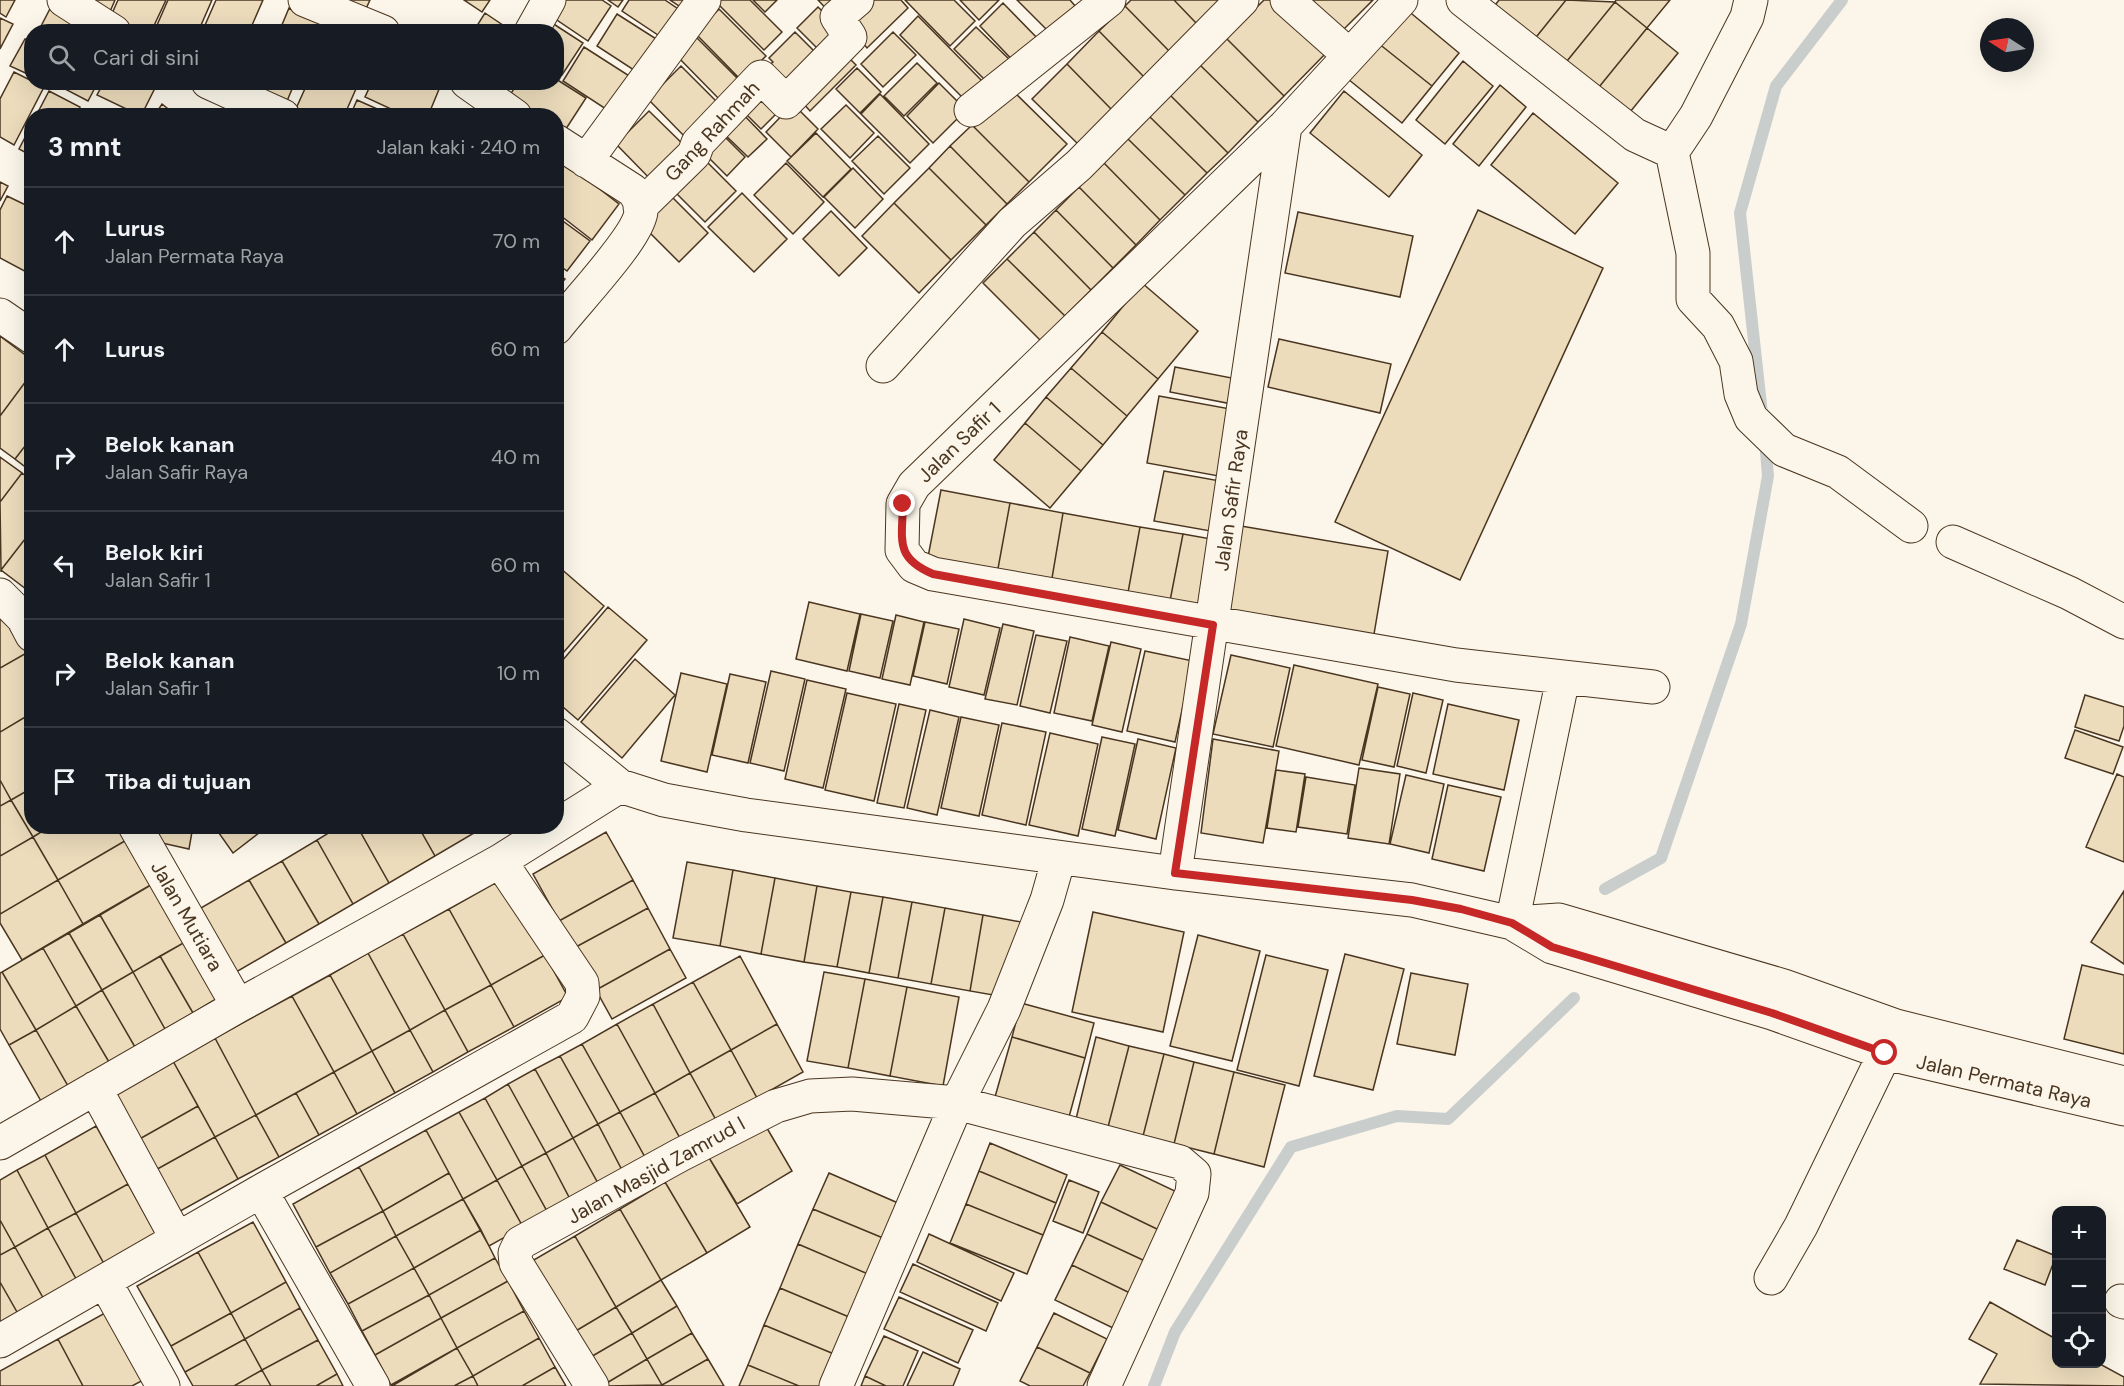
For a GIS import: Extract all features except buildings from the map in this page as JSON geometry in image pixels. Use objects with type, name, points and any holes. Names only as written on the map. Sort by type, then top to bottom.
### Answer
[{"type":"street","points":[[64,0],[102,24]]},
{"type":"street","points":[[305,0],[364,24]]},
{"type":"street","points":[[536,24],[549,0]]},
{"type":"street","points":[[586,161],[705,0]]},
{"type":"street","name":"Gang Rahmah","points":[[640,207],[694,154],[698,143],[761,77],[786,102],[850,37],[837,17],[856,0]]},
{"type":"street","points":[[971,110],[1109,0]]},
{"type":"street","points":[[883,366],[1012,223],[1079,165],[1242,0]]},
{"type":"street","points":[[1287,0],[1349,55]]},
{"type":"street","name":"Jalan Safir 1","points":[[1401,0],[1285,126],[914,485],[903,504],[902,550],[914,566],[933,574],[1213,625],[1456,665],[1653,687]]},
{"type":"street","points":[[1463,0],[1635,135],[1672,152]]},
{"type":"street","points":[[1751,0],[1747,17],[1696,116],[1672,152],[1693,253],[1693,299],[1718,326],[1736,361],[1741,394],[1751,418],[1784,450],[1838,472],[1911,526]]},
{"type":"street","points":[[226,90],[265,108]]},
{"type":"street","name":"Jalan Safir Raya","points":[[1175,873],[1285,126]]},
{"type":"street","points":[[564,146],[632,190],[640,207],[633,231],[564,318]]},
{"type":"street","points":[[0,315],[24,332]]},
{"type":"street","points":[[1953,542],[2069,593],[2124,622]]},
{"type":"street","points":[[0,595],[24,621]]},
{"type":"street","points":[[1512,923],[1563,678]]},
{"type":"street","points":[[564,740],[620,786],[664,800],[746,814],[1059,858],[1412,900],[1512,923],[1559,920],[1569,922],[1784,986],[1896,1026],[2124,1083]]},
{"type":"street","points":[[564,821],[620,786]]},
{"type":"street","name":"Jalan Mutiara","points":[[140,834],[238,1006]]},
{"type":"street","points":[[0,1143],[238,1006],[500,861],[543,834]]},
{"type":"street","points":[[836,1386],[957,1103],[1004,1009],[1047,900],[1059,858]]},
{"type":"street","points":[[0,1341],[261,1191],[572,1017],[583,996],[582,983],[500,861]]},
{"type":"street","name":"Jalan Permata Raya","points":[[1512,923],[1552,947],[1761,1010],[1885,1053],[2124,1109]]},
{"type":"street","points":[[1771,1278],[1816,1196],[1885,1053]]},
{"type":"street","points":[[95,1088],[177,1239]]},
{"type":"street","name":"Jalan Masjid Zamrud I","points":[[592,1386],[516,1263],[515,1253],[520,1243],[680,1155],[776,1106],[810,1096],[852,1094],[957,1103]]},
{"type":"street","points":[[957,1103],[1180,1162],[1194,1174],[1192,1193],[1104,1386]]},
{"type":"street","points":[[261,1191],[373,1386]]},
{"type":"street","points":[[105,1282],[163,1386]]},
{"type":"waterway","points":[[1762,414],[1740,213],[1776,86],[1842,0]]},
{"type":"waterway","points":[[1605,889],[1661,858],[1741,624],[1768,476],[1765,440]]},
{"type":"waterway","points":[[1154,1386],[1175,1332],[1291,1147],[1397,1116],[1448,1119],[1574,998]]},
{"type":"route","points":[[903,504],[902,550],[914,566],[933,574],[1213,625],[1175,873],[1412,900],[1461,909],[1512,923],[1552,947],[1634,969],[1772,1013],[1885,1053]]}]
